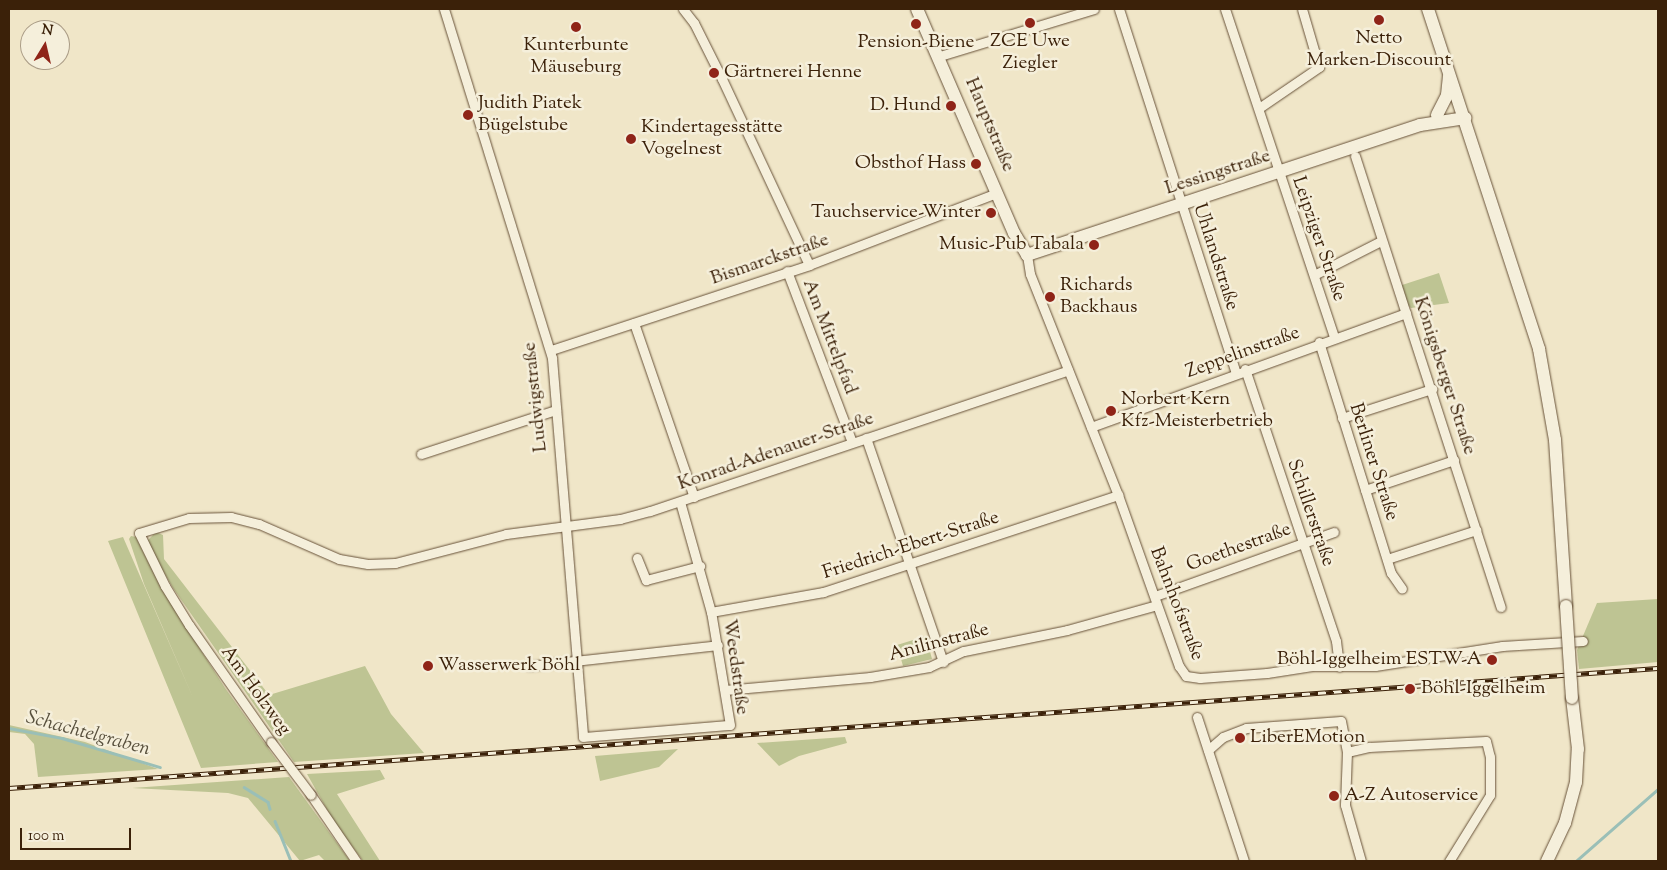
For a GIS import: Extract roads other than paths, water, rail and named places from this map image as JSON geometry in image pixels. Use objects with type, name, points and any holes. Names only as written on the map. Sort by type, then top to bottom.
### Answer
[{"type":"main road","name":"Hauptstraße","points":[[917,9],[940,56],[1014,233],[1027,255]]},
{"type":"main road","points":[[1428,9],[1522,294],[1544,374],[1557,462],[1572,698],[1578,749],[1576,782],[1565,823],[1547,861]]},
{"type":"main road","points":[[1437,114],[1446,95],[1449,71]]},
{"type":"main road","name":"Lessingstraße","points":[[1420,125],[1437,114],[1464,115]]},
{"type":"main road","name":"Lessingstraße","points":[[1027,255],[1420,125],[1464,115]]},
{"type":"street","name":"Ludwigstraße","points":[[444,9],[550,350],[583,737]]},
{"type":"street","points":[[683,9],[694,23],[724,82],[809,265]]},
{"type":"street","points":[[940,56],[1094,9]]},
{"type":"street","name":"Uhlandstraße","points":[[1119,9],[1181,205],[1240,371]]},
{"type":"street","name":"Leipziger Straße","points":[[1225,9],[1334,337]]},
{"type":"street","points":[[1259,108],[1319,67],[1302,9]]},
{"type":"street","name":"Königsberger Straße","points":[[1355,156],[1501,607]]},
{"type":"street","name":"Bismarckstraße","points":[[550,350],[809,265],[997,193]]},
{"type":"street","points":[[1314,275],[1381,241]]},
{"type":"street","name":"Bahnhofstraße","points":[[1027,255],[1030,274],[1118,495],[1180,666],[1191,677],[1273,672],[1305,666],[1339,667],[1396,664],[1502,646],[1583,641]]},
{"type":"street","name":"Am Mittelpfad","points":[[787,271],[852,442]]},
{"type":"street","name":"Zeppelinstraße","points":[[1091,427],[1319,342],[1406,312]]},
{"type":"street","points":[[634,323],[694,497]]},
{"type":"street","name":"Berliner Straße","points":[[1319,342],[1387,559],[1395,580],[1402,588]]},
{"type":"street","name":"Konrad-Adenauer-Straße","points":[[139,533],[189,518],[231,517],[259,524],[326,555],[368,564],[411,560],[487,539],[620,519],[680,502],[1068,370]]},
{"type":"street","name":"Schillerstraße","points":[[1240,371],[1303,542],[1336,641],[1339,667]]},
{"type":"street","points":[[1342,418],[1432,389]]},
{"type":"street","points":[[421,454],[556,410]]},
{"type":"street","points":[[866,438],[907,564],[943,662]]},
{"type":"street","points":[[1365,490],[1454,460]]},
{"type":"street","name":"Friedrich-Ebert-Straße","points":[[711,612],[823,592],[1118,495]]},
{"type":"street","name":"Weedstraße","points":[[583,737],[730,724],[711,612],[700,566],[680,502]]},
{"type":"street","points":[[1387,559],[1476,530]]},
{"type":"street","name":"Goethestraße","points":[[1156,601],[1303,542],[1334,532]]},
{"type":"street","name":"Am Holzweg","points":[[139,533],[156,571],[189,625],[271,742],[311,794],[356,861]]},
{"type":"street","points":[[637,558],[646,580],[700,566]]},
{"type":"street","name":"Anilinstraße","points":[[725,690],[870,677],[943,662],[972,649],[1067,630],[1156,601]]},
{"type":"street","points":[[529,666],[718,645]]},
{"type":"street","points":[[1197,717],[1244,861]]},
{"type":"street","points":[[1208,750],[1223,737],[1246,728],[1341,721],[1347,752],[1345,805],[1361,861]]},
{"type":"street","points":[[1347,752],[1369,747],[1486,740],[1490,757],[1490,795],[1449,861]]},
{"type":"waterway","name":"Schachtelgraben","points":[[9,728],[62,738],[160,767]]},
{"type":"waterway","name":"Schachtelgraben","points":[[244,787],[268,802],[270,809]]},
{"type":"waterway","points":[[1576,861],[1658,789]]},
{"type":"waterway","name":"Schachtelgraben","points":[[275,821],[291,861]]},
{"type":"railway","points":[[9,788],[1658,668]]},
{"type":"place","name":"Netto Marken-Discount","points":[[1379,20]]},
{"type":"place","name":"ZCE Uwe Ziegler","points":[[1030,23]]},
{"type":"place","name":"Pension-Biene","points":[[916,24]]},
{"type":"place","name":"Kunterbunte Mäuseburg","points":[[576,27]]},
{"type":"place","name":"Gärtnerei Henne","points":[[714,73]]},
{"type":"place","name":"D. Hund","points":[[951,106]]},
{"type":"place","name":"Judith Piatek Bügelstube","points":[[468,115]]},
{"type":"place","name":"Kindertagesstätte Vogelnest","points":[[631,139]]},
{"type":"place","name":"Obsthof Hass","points":[[976,164]]},
{"type":"place","name":"Tauchservice-Winter","points":[[991,213]]},
{"type":"place","name":"Music-Pub Tabala","points":[[1094,245]]},
{"type":"place","name":"Richards Backhaus","points":[[1050,297]]},
{"type":"place","name":"Norbert Kern Kfz-Meisterbetrieb","points":[[1111,411]]},
{"type":"place","name":"Böhl-Iggelheim ESTW-A","points":[[1492,660]]},
{"type":"place","name":"Wasserwerk Böhl","points":[[428,666]]},
{"type":"place","name":"Böhl-Iggelheim","points":[[1410,689]]},
{"type":"place","name":"LiberEMotion","points":[[1240,738]]},
{"type":"place","name":"A-Z Autoservice","points":[[1334,796]]}]
